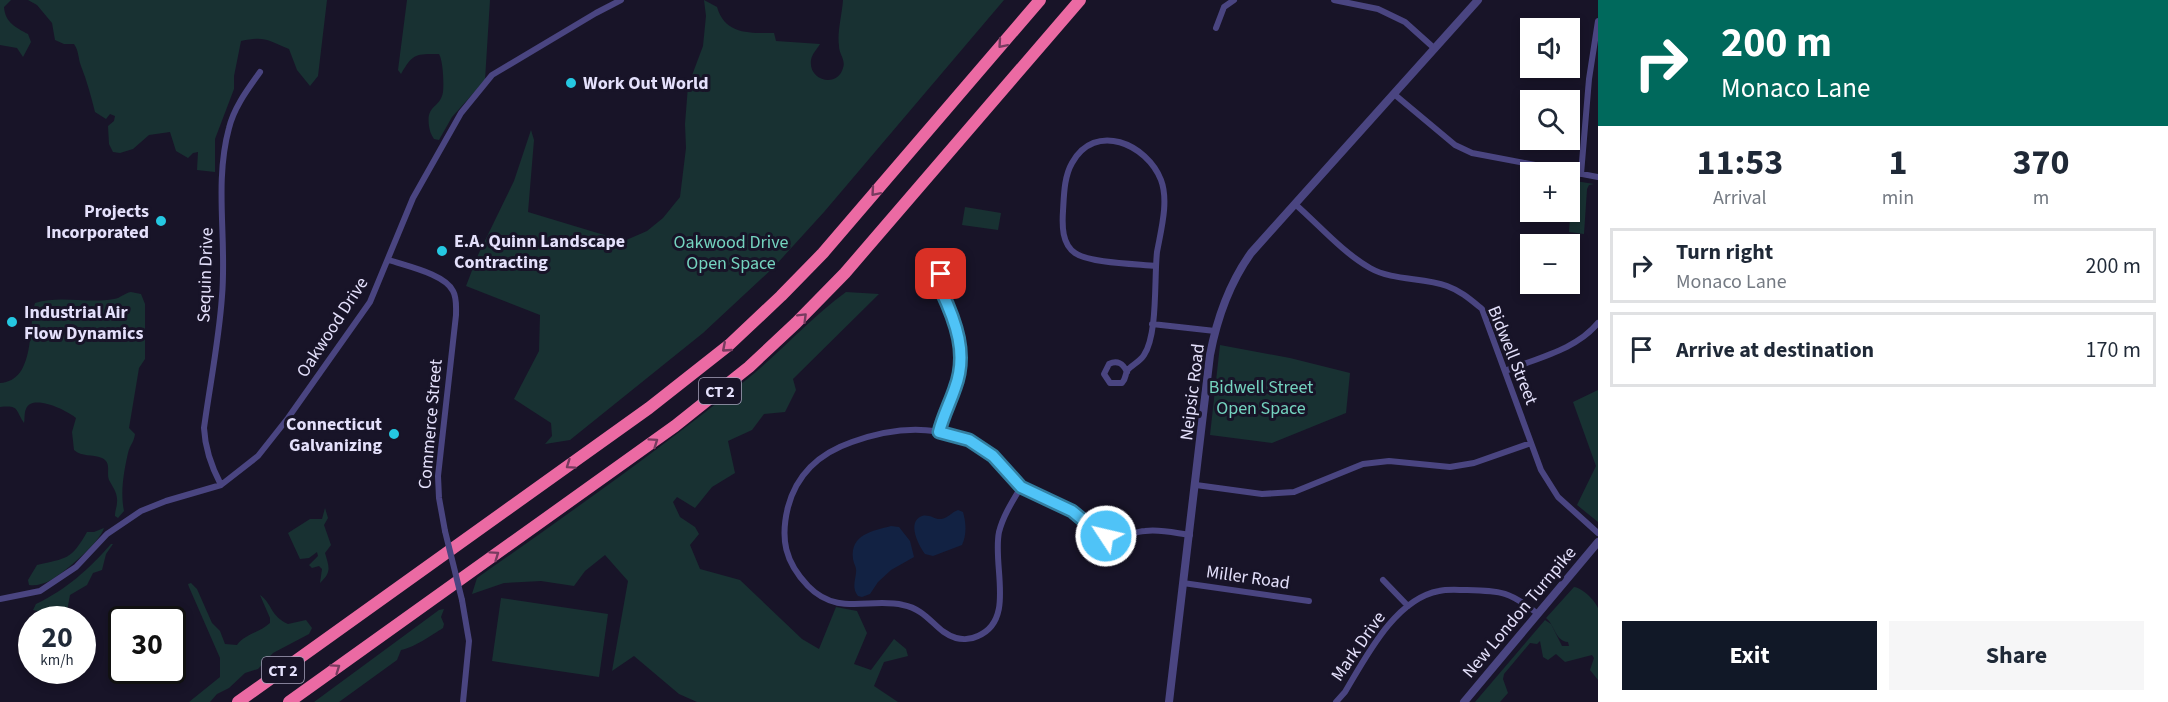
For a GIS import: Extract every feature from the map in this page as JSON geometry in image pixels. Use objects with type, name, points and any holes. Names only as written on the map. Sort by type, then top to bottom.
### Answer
[{"type":"highway","name":"CT 2","points":[[239,701],[649,408],[734,341],[823,253],[1040,0]]},
{"type":"highway","name":"CT 2","points":[[289,702],[675,426],[749,367],[801,319],[845,273],[1080,0]]},
{"type":"street","name":"Oakwood Drive","points":[[0,599],[40,591],[76,567],[107,534],[141,511],[221,485],[258,456],[288,418],[370,302],[413,198],[461,113],[492,75],[621,0]]},
{"type":"street","points":[[1216,28],[1224,8],[1234,0]]},
{"type":"street","points":[[1334,0],[1377,9],[1396,17],[1405,22],[1434,48]]},
{"type":"street","name":"Neipsic Road","points":[[1169,702],[1215,331],[1228,293],[1251,253],[1478,0]]},
{"type":"street","points":[[1581,174],[1589,79],[1598,21]]},
{"type":"street","name":"Sequin Drive","points":[[221,485],[205,444],[204,428],[222,296],[221,193],[224,157],[229,126],[244,94],[260,72]]},
{"type":"street","points":[[1394,94],[1455,145],[1472,153],[1598,177]]},
{"type":"street","points":[[1127,372],[1145,354],[1152,324],[1164,204],[1161,181],[1151,163],[1128,145],[1112,140],[1097,141],[1082,150],[1072,163],[1064,188],[1062,227],[1065,240],[1073,252],[1084,258],[1156,266]]},
{"type":"street","name":"Bidwell Street","points":[[1295,204],[1350,253],[1371,268],[1391,275],[1446,285],[1465,295],[1482,309],[1541,470],[1558,497],[1598,533]]},
{"type":"street","name":"Commerce Street","points":[[389,260],[442,279],[450,286],[455,296],[456,315],[438,479],[440,507],[462,600],[469,641],[463,702]]},
{"type":"street","points":[[939,432],[944,412],[955,390],[961,370],[961,345],[954,318],[941,290]]},
{"type":"street","points":[[1505,371],[1578,342],[1598,323]]},
{"type":"street","points":[[1152,324],[1215,331]]},
{"type":"street","points":[[1021,487],[1007,510],[999,532],[997,556],[1001,598],[999,617],[988,632],[973,639],[957,639],[943,632],[929,617],[913,607],[897,603],[849,604],[830,601],[812,590],[795,573],[786,550],[783,525],[790,497],[805,471],[832,449],[870,436],[910,430],[939,432],[969,440],[993,456],[1021,487],[1072,511],[1106,536],[1121,537],[1144,531],[1163,530],[1190,535]]},
{"type":"street","points":[[1196,485],[1262,494],[1294,492],[1363,464],[1389,461],[1450,467],[1474,463],[1531,443]]},
{"type":"street","name":"New London Turnpike","points":[[1464,702],[1598,542]]},
{"type":"street","points":[[1383,580],[1408,606]]},
{"type":"street","name":"Miller Road","points":[[1184,584],[1309,601]]},
{"type":"street","name":"Mark Drive","points":[[1336,702],[1391,622],[1416,598],[1439,590],[1498,591],[1519,599],[1538,614]]},
{"type":"green space","points":[[0,0],[11,0],[4,7],[7,17],[12,24],[28,34],[31,42],[23,57],[17,48],[0,45]]},
{"type":"green space","points":[[28,0],[327,0],[318,76],[310,86],[297,70],[289,49],[266,40],[241,41],[234,76],[234,89],[215,139],[215,172],[197,170],[198,152],[188,158],[176,151],[170,132],[149,135],[133,149],[120,153],[113,152],[109,144],[108,126],[114,121],[115,116],[110,114],[106,119],[95,112],[76,47],[74,44],[64,44],[55,40],[52,23],[37,5]]},
{"type":"green space","points":[[407,0],[490,0],[485,80],[452,117],[439,140],[434,139],[431,134],[429,119],[431,110],[443,92],[443,72],[439,54],[416,56],[401,74],[398,70]]},
{"type":"green space","name":"Oakwood Drive Open Space","points":[[704,0],[717,7],[726,23],[732,28],[756,33],[774,33],[776,41],[820,44],[813,54],[811,67],[818,77],[830,80],[840,74],[844,65],[839,49],[843,0],[1004,0],[824,212],[773,268],[703,333],[570,440],[545,444],[552,436],[551,423],[514,399],[539,351],[540,315],[466,286],[478,255],[514,181],[531,130],[534,140],[528,212],[624,241],[647,231],[663,218],[680,197],[686,148],[688,86],[703,46],[706,16]]},
{"type":"green space","points":[[1580,182],[1594,184],[1589,185],[1587,189],[1584,234],[1569,232],[1570,222],[1580,222]]},
{"type":"green space","points":[[965,207],[1001,213],[998,230],[962,225]]},
{"type":"green space","points":[[131,292],[141,294],[145,304],[145,359],[139,368],[129,428],[135,434],[124,474],[122,496],[124,511],[118,518],[115,516],[117,496],[108,477],[107,462],[102,458],[80,454],[74,450],[72,432],[76,418],[50,405],[35,403],[26,409],[24,423],[14,407],[0,407],[0,383],[12,380],[20,373],[25,363],[35,303],[55,300],[104,300]]},
{"type":"green space","points":[[846,292],[879,294],[793,379],[796,390],[785,412],[764,414],[752,430],[728,441],[735,473],[712,487],[695,508],[677,497],[673,502],[680,517],[695,527],[699,534],[690,545],[700,569],[740,580],[802,639],[819,649],[836,607],[857,611],[867,633],[854,664],[871,670],[894,639],[906,649],[908,656],[884,662],[874,686],[898,702],[697,702],[679,694],[634,656],[612,671],[628,581],[605,555],[585,571],[574,586],[541,581],[504,583],[472,594],[477,578],[713,406],[759,369]]},
{"type":"green space","name":"Bidwell Street Open Space","points":[[1220,345],[1290,358],[1350,373],[1346,413],[1272,443],[1210,435]]},
{"type":"green space","points":[[1598,390],[1598,522],[1577,505],[1596,466],[1573,402]]},
{"type":"green space","points":[[325,508],[328,518],[324,525],[331,545],[325,553],[328,572],[320,583],[322,569],[319,566],[312,568],[309,565],[318,556],[317,552],[309,558],[300,559],[288,533],[310,519],[322,519]]},
{"type":"green space","points":[[104,528],[96,541],[65,570],[46,583],[29,585],[28,580],[37,565],[67,556],[77,548],[87,532]]},
{"type":"green space","points":[[113,544],[106,554],[102,570],[93,573],[87,585],[70,595],[68,606],[35,606],[58,592]]},
{"type":"green space","points":[[191,583],[197,589],[212,623],[220,631],[225,644],[237,645],[244,638],[270,623],[260,595],[282,621],[288,624],[306,620],[312,628],[309,634],[273,653],[258,669],[245,673],[210,702],[189,702],[220,677],[220,658],[189,587],[188,584]]},
{"type":"green space","points":[[1574,587],[1581,589],[1594,601],[1598,608],[1598,680],[1590,670],[1594,658],[1592,655],[1565,662],[1556,654],[1548,660],[1543,657],[1540,641],[1537,644],[1530,643],[1504,674],[1503,679],[1508,693],[1500,702],[1475,702],[1545,620],[1550,624],[1546,618]],"holes":[[[1553,629],[1558,636],[1568,642],[1569,646],[1562,646]]]},
{"type":"green space","points":[[501,598],[608,614],[599,677],[492,661]]},
{"type":"green space","points":[[444,609],[441,617],[443,628],[417,644],[401,650],[397,660],[339,702],[314,702],[439,610]]},
{"type":"water","points":[[958,510],[963,512],[965,524],[965,537],[962,545],[933,556],[925,554],[915,534],[917,519],[930,516],[941,519]]},
{"type":"water","points":[[891,526],[899,527],[910,541],[914,557],[891,570],[878,582],[870,594],[858,596],[854,588],[856,568],[853,551],[855,544],[864,535]]},
{"type":"place","name":"Work Out World","points":[[571,83]]},
{"type":"place","name":"Projects Incorporated","points":[[161,221]]},
{"type":"place","name":"E.A. Quinn Landscape Contracting","points":[[442,251]]},
{"type":"place","name":"Industrial Air Flow Dynamics","points":[[12,322]]},
{"type":"place","name":"Connecticut Galvanizing","points":[[394,434]]},
{"type":"route","points":[[941,274],[946,280],[946,285],[941,290],[954,318],[961,345],[961,370],[955,390],[944,412],[939,432],[969,440],[993,456],[1021,487],[1072,511],[1106,536]]}]
